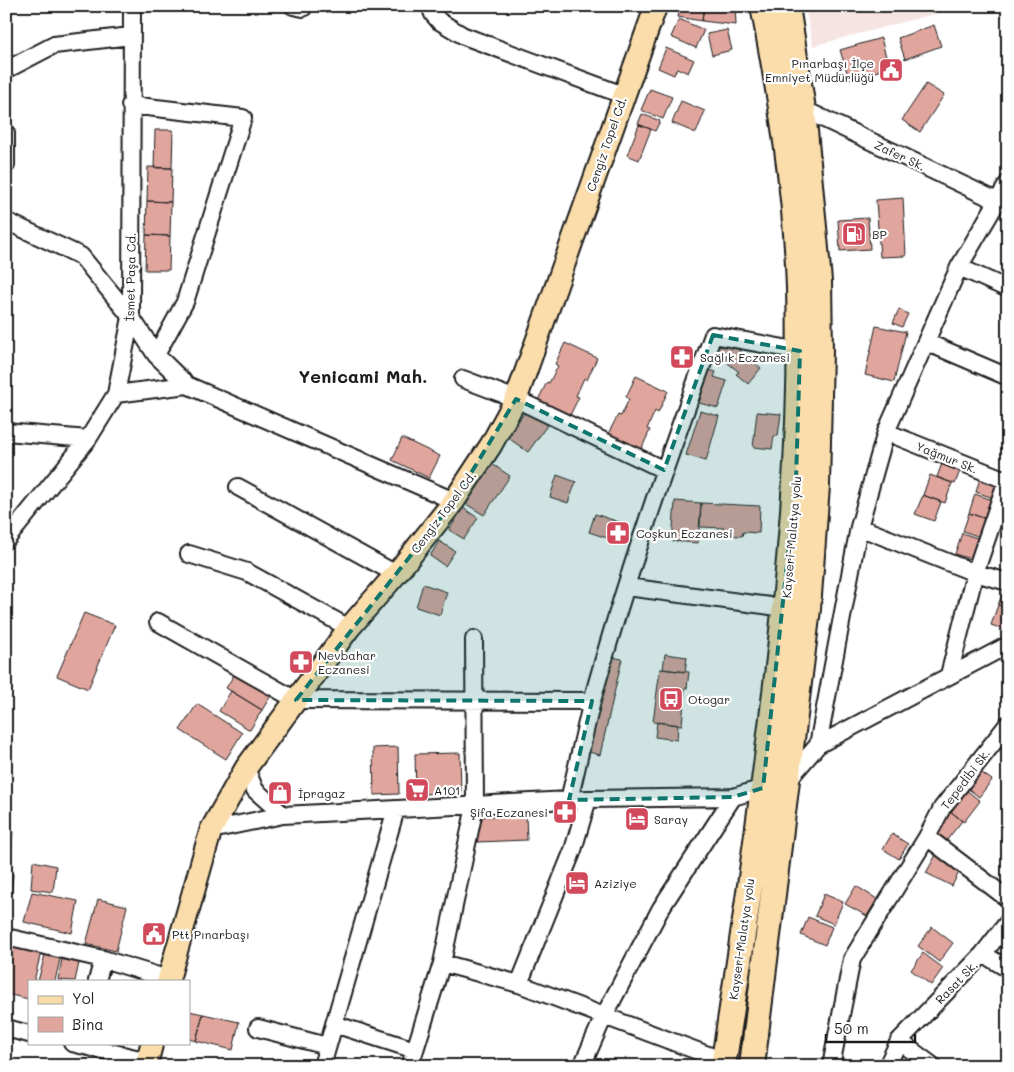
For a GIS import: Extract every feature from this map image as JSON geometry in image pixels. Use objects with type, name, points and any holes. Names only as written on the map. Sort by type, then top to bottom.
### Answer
[{"type":"highway","name":"Kayseri-Malatya yolu","points":[[724,1063],[763,788],[785,608],[796,480],[800,351],[798,276],[788,157],[764,6]]},
{"type":"highway","name":"Kayseri-Malatya yolu","points":[[752,1066],[808,609],[817,486],[819,274],[803,109],[787,6]]},
{"type":"main road","name":"Cengiz Topel Cd.","points":[[168,980],[211,830],[246,768],[349,628],[396,574],[454,501],[491,445],[516,399],[656,6]]},
{"type":"street","name":"İsmet Paşa Cd.","points":[[6,540],[88,439],[116,394],[131,317],[130,105],[132,6]]},
{"type":"street","points":[[430,6],[432,14],[439,21],[464,36],[623,96]]},
{"type":"street","points":[[6,70],[54,45],[131,36]]},
{"type":"street","points":[[130,105],[243,118],[185,302],[156,355]]},
{"type":"street","name":"Zafer Sk.","points":[[803,109],[1003,193]]},
{"type":"street","points":[[6,133],[6,165]]},
{"type":"street","points":[[818,744],[859,527],[886,432],[959,267],[1003,193]]},
{"type":"street","points":[[6,221],[81,256],[131,317],[156,355],[188,385],[454,501]]},
{"type":"street","points":[[959,267],[1008,289]]},
{"type":"street","points":[[569,800],[592,701],[627,587],[664,470],[713,334],[800,351]]},
{"type":"street","points":[[926,342],[1008,377]]},
{"type":"street","points":[[463,379],[516,399],[664,470]]},
{"type":"street","points":[[116,394],[188,385]]},
{"type":"street","points":[[6,432],[88,439]]},
{"type":"street","name":"Yağmur Sk.","points":[[886,432],[1007,480]]},
{"type":"street","points":[[948,675],[975,573],[1007,480]]},
{"type":"street","points":[[238,487],[396,574]]},
{"type":"street","points":[[859,527],[975,573],[1008,582]]},
{"type":"street","points":[[189,554],[247,572],[349,628]]},
{"type":"street","points":[[627,587],[785,608]]},
{"type":"street","points":[[158,622],[296,700],[475,699],[592,701]]},
{"type":"street","points":[[410,1066],[442,963],[475,806],[474,639]]},
{"type":"street","points":[[211,830],[283,815],[588,799],[733,796],[786,781],[818,744],[1008,645]]},
{"type":"street","name":"Tepedibi Sk.","points":[[831,1066],[852,959],[927,837],[942,808],[1008,724]]},
{"type":"street","points":[[246,768],[255,790],[283,815]]},
{"type":"street","points":[[582,1066],[604,1016],[661,908],[733,796]]},
{"type":"street","points":[[519,984],[573,850],[588,799]]},
{"type":"street","points":[[322,1066],[396,809]]},
{"type":"street","points":[[927,837],[1008,899]]},
{"type":"street","name":"Rasat Sk.","points":[[887,1066],[899,1041],[983,954],[1008,922]]},
{"type":"street","points":[[6,936],[103,958],[168,980]]},
{"type":"street","points":[[983,954],[1008,969]]},
{"type":"street","points":[[96,980],[103,958]]},
{"type":"street","points":[[442,963],[519,984],[724,1063]]},
{"type":"street","points":[[334,1024],[414,1050]]},
{"type":"street","points":[[6,1028],[28,1034]]},
{"type":"street","points":[[258,1028],[327,1046]]},
{"type":"street","points":[[899,1041],[933,1066]]},
{"type":"street","points":[[77,1044],[149,1057]]},
{"type":"highlighted area","points":[[713,335],[800,351],[796,480],[763,788],[733,797],[569,800],[592,701],[296,700],[454,501],[516,399],[664,470]]},
{"type":"shaded area","points":[[805,6],[964,6],[813,46]]},
{"type":"building","points":[[680,6],[704,6],[702,21],[678,17]]},
{"type":"building","points":[[704,6],[735,6],[736,25],[702,21]]},
{"type":"building","points":[[679,19],[704,30],[696,48],[671,37]]},
{"type":"building","points":[[934,25],[941,46],[905,59],[898,38]]},
{"type":"building","points":[[727,30],[732,50],[712,55],[707,34]]},
{"type":"building","points":[[881,38],[889,68],[849,79],[840,50]]},
{"type":"building","points":[[666,48],[694,60],[688,73],[677,68],[674,75],[658,68]]},
{"type":"building","points":[[926,84],[944,95],[920,132],[902,120]]},
{"type":"building","points":[[650,89],[672,97],[663,119],[641,110]]},
{"type":"building","points":[[681,101],[705,111],[696,133],[672,123]]},
{"type":"building","points":[[642,114],[660,121],[655,131],[638,124]]},
{"type":"building","points":[[639,125],[651,129],[639,160],[627,155]]},
{"type":"building","points":[[155,130],[173,130],[172,168],[154,168]]},
{"type":"building","points":[[148,167],[172,168],[171,202],[147,201]]},
{"type":"building","points":[[903,198],[906,256],[880,257],[876,200]]},
{"type":"building","points":[[147,201],[171,202],[170,236],[146,235]]},
{"type":"building","points":[[868,218],[870,249],[840,251],[838,220]]},
{"type":"building","points":[[146,235],[170,236],[169,270],[145,270]]},
{"type":"building","points":[[899,309],[908,314],[902,327],[893,323]]},
{"type":"building","points":[[876,326],[906,332],[894,382],[865,375]]},
{"type":"building","points":[[723,337],[761,368],[748,384],[736,374],[739,372],[712,350]]},
{"type":"building","points":[[565,343],[597,358],[587,380],[584,378],[576,396],[579,397],[568,419],[536,404],[547,382],[549,383],[558,366],[555,364]]},
{"type":"building","points":[[709,370],[716,372],[714,377],[727,381],[718,408],[699,403]]},
{"type":"building","points":[[636,376],[668,391],[658,413],[655,411],[647,429],[650,430],[640,452],[607,436],[618,415],[621,416],[629,399],[626,397]]},
{"type":"building","points":[[527,409],[548,424],[528,452],[507,437]]},
{"type":"building","points":[[700,411],[719,416],[706,461],[686,455]]},
{"type":"building","points":[[757,412],[781,414],[778,436],[774,436],[772,449],[753,447]]},
{"type":"building","points":[[402,438],[440,456],[429,478],[392,460]]},
{"type":"building","points":[[944,458],[962,465],[955,484],[937,477]]},
{"type":"building","points":[[492,464],[510,476],[484,515],[466,504]]},
{"type":"building","points":[[557,475],[576,482],[568,503],[550,497]]},
{"type":"building","points":[[930,475],[952,483],[945,503],[923,495]]},
{"type":"building","points":[[981,475],[1002,482],[996,499],[976,492]]},
{"type":"building","points":[[975,494],[995,501],[989,520],[969,513]]},
{"type":"building","points":[[923,495],[941,502],[934,521],[915,514]]},
{"type":"building","points":[[675,501],[701,503],[698,543],[672,541]]},
{"type":"building","points":[[701,503],[760,506],[759,533],[743,532],[742,536],[723,535],[724,528],[700,527]]},
{"type":"building","points":[[463,508],[478,518],[464,539],[449,530]]},
{"type":"building","points":[[969,513],[989,520],[983,538],[963,531]]},
{"type":"building","points":[[595,514],[622,523],[616,541],[589,532]]},
{"type":"building","points":[[962,533],[983,540],[976,561],[955,554]]},
{"type":"building","points":[[439,541],[455,551],[445,566],[430,556]]},
{"type":"building","points":[[1008,583],[1008,608],[998,605]]},
{"type":"building","points":[[423,584],[447,592],[440,615],[416,607]]},
{"type":"building","points":[[998,605],[1008,608],[1008,631],[991,625]]},
{"type":"building","points":[[84,613],[115,625],[88,689],[57,676]]},
{"type":"building","points":[[665,654],[687,657],[685,672],[663,669]]},
{"type":"building","points":[[606,656],[622,659],[600,755],[585,751]]},
{"type":"building","name":"Otogar","points":[[660,669],[689,672],[687,688],[685,688],[682,725],[653,722]]},
{"type":"building","points":[[237,670],[273,692],[262,710],[226,688]]},
{"type":"building","points":[[231,691],[262,710],[250,730],[219,711]]},
{"type":"building","points":[[197,704],[242,733],[226,759],[180,730]]},
{"type":"building","points":[[657,722],[678,725],[677,740],[655,737]]},
{"type":"building","points":[[398,747],[399,794],[374,795],[373,748]]},
{"type":"building","points":[[460,753],[461,793],[416,794],[415,754]]},
{"type":"building","points":[[979,771],[992,780],[979,797],[966,787]]},
{"type":"building","points":[[965,789],[980,801],[964,822],[949,810]]},
{"type":"building","points":[[949,810],[962,821],[946,841],[933,831]]},
{"type":"building","points":[[526,815],[527,840],[477,842],[476,817]]},
{"type":"building","points":[[6,832],[13,832],[11,861],[6,861]]},
{"type":"building","points":[[892,834],[908,844],[899,859],[883,849]]},
{"type":"building","points":[[937,853],[962,866],[952,886],[926,873]]},
{"type":"building","points":[[33,861],[56,866],[53,892],[31,889]]},
{"type":"building","points":[[6,873],[13,874],[10,909],[6,908]]},
{"type":"building","points":[[856,886],[877,899],[867,916],[845,904]]},
{"type":"building","points":[[32,892],[78,901],[72,933],[24,922]]},
{"type":"building","points":[[824,894],[843,902],[834,924],[815,916]]},
{"type":"building","points":[[98,899],[127,906],[116,951],[86,944]]},
{"type":"building","points":[[808,917],[832,927],[825,945],[801,935]]},
{"type":"building","points":[[932,927],[953,943],[939,962],[918,946]]},
{"type":"building","points":[[6,945],[41,952],[34,980],[28,980],[28,999],[6,994]]},
{"type":"building","points":[[923,953],[943,968],[931,985],[911,970]]},
{"type":"building","points":[[45,955],[61,955],[55,980],[38,980]]},
{"type":"building","points":[[62,959],[79,963],[75,980],[58,980]]},
{"type":"building","points":[[190,1011],[203,1014],[196,1041],[190,1039]]},
{"type":"building","points":[[203,1014],[239,1022],[233,1050],[196,1041]]},
{"type":"place","name":"Pınarbaşı İlçe Emniyet Müdürlüğü","points":[[891,70]]},
{"type":"place","name":"BP","points":[[854,234]]},
{"type":"place","name":"Sağlık Eczanesi","points":[[682,357]]},
{"type":"place","name":"Coşkun Eczanesi","points":[[618,533]]},
{"type":"place","name":"Nevbahar Eczanesi","points":[[301,662]]},
{"type":"place","name":"Otogar","points":[[671,699]]},
{"type":"place","name":"A101","points":[[417,790]]},
{"type":"place","name":"İpragaz","points":[[280,793]]},
{"type":"place","name":"Şifa Eczanesi","points":[[565,812]]},
{"type":"place","name":"Saray","points":[[637,819]]},
{"type":"place","name":"Aziziye","points":[[577,883]]},
{"type":"place","name":"Ptt Pınarbaşı","points":[[154,934]]},
{"type":"district","name":"Yenicami Mah.","points":[[363,376]]}]
